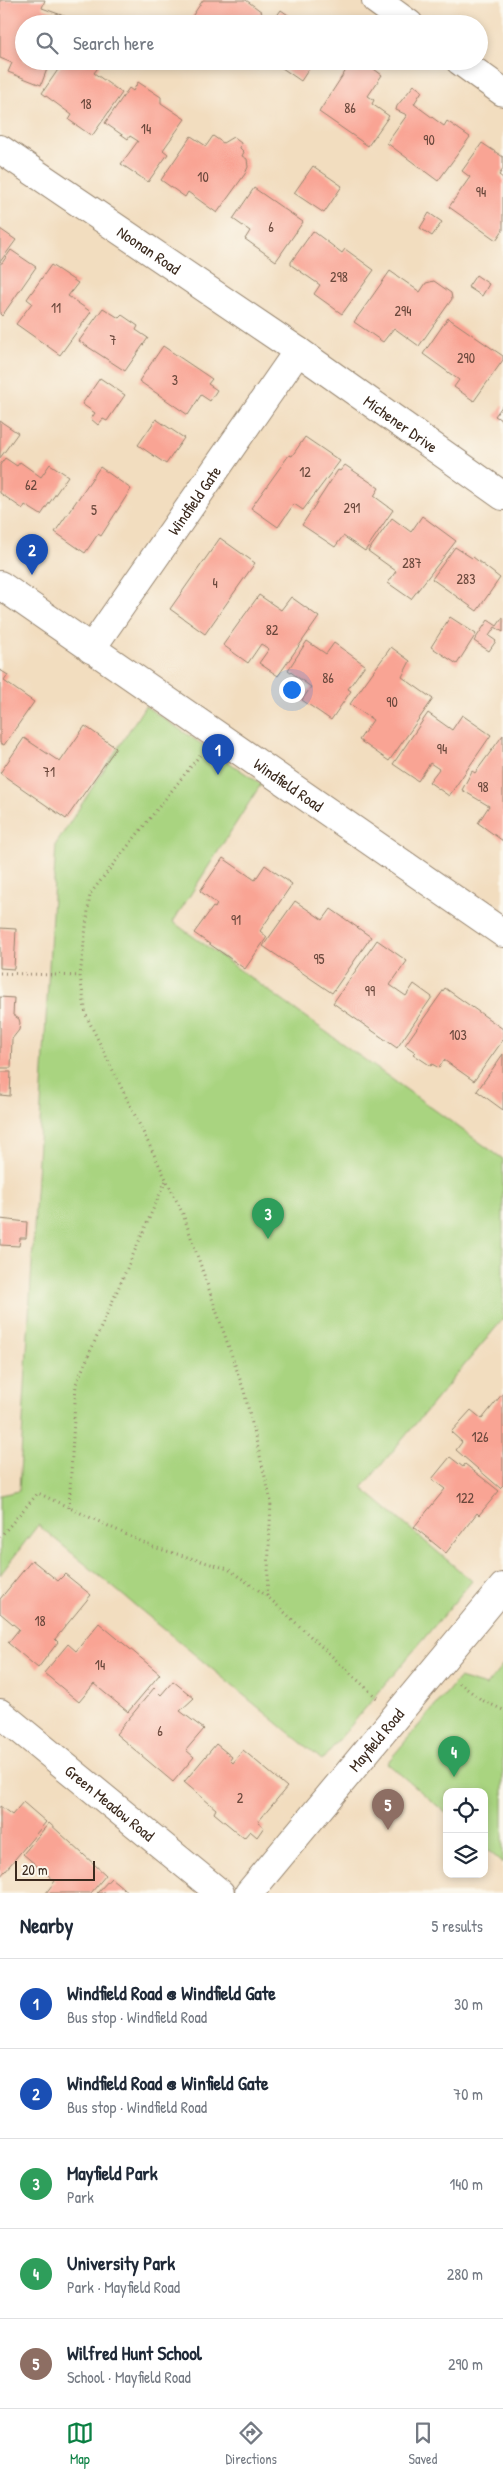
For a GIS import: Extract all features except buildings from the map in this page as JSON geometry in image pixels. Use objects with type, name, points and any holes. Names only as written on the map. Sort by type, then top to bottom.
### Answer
[{"type":"street","points":[[376,0],[396,15]]},
{"type":"street","points":[[472,70],[503,92]]},
{"type":"street","name":"Noonan Road","points":[[0,149],[298,351]]},
{"type":"street","name":"Michener Drive","points":[[298,351],[503,496]]},
{"type":"street","name":"Windfield Gate","points":[[91,649],[298,351]]},
{"type":"street","name":"Windfield Road","points":[[0,585],[503,933]]},
{"type":"street","name":"Mayfield Road","points":[[249,1893],[503,1587]]},
{"type":"street","name":"Green Meadow Road","points":[[0,1713],[220,1893]]},
{"type":"path","points":[[216,736],[90,894],[80,976],[86,1015],[183,1214],[244,1391],[271,1500],[267,1596]]},
{"type":"path","points":[[0,973],[80,976]]},
{"type":"path","points":[[69,1508],[76,1384],[166,1180]]},
{"type":"path","points":[[0,1536],[38,1493],[154,1547],[228,1569],[267,1596],[396,1715]]},
{"type":"path","points":[[437,1666],[482,1700],[503,1710]]},
{"type":"green space","points":[[145,706],[261,784],[173,922],[503,1159],[503,1319],[362,1488],[472,1581],[322,1760],[38,1525],[0,1575],[0,1495],[19,1491],[56,844]]},
{"type":"green space","points":[[503,1665],[503,1863],[488,1850],[488,1788],[443,1788],[443,1811],[387,1763],[459,1678],[486,1686]]},
{"type":"place","name":"Windfield Road @ Winfield Gate","points":[[32,575]]},
{"type":"place","name":"Windfield Road @ Windfield Gate","points":[[218,775]]},
{"type":"place","name":"Mayfield Park","points":[[268,1239]]},
{"type":"place","name":"University Park","points":[[454,1777]]},
{"type":"place","name":"Wilfred Hunt School","points":[[388,1830]]}]
